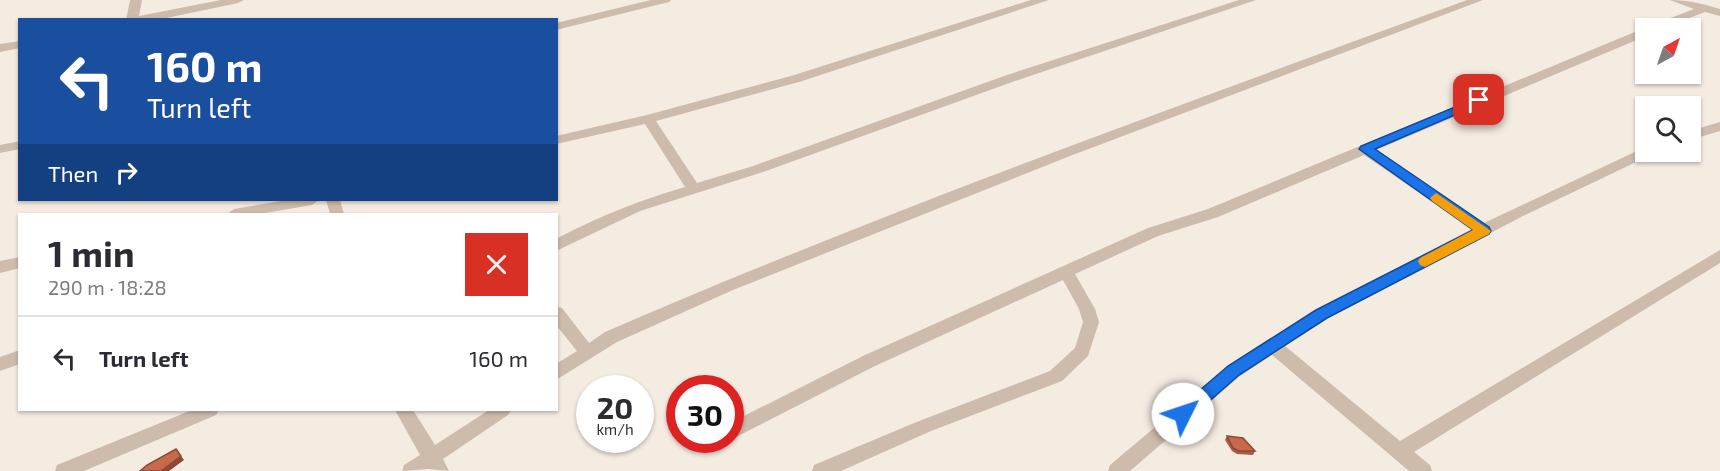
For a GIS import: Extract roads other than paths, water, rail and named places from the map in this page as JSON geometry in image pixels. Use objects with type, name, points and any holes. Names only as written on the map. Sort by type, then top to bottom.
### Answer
[{"type":"street","points":[[132,18],[136,0]]},
{"type":"street","points":[[147,18],[238,0]]},
{"type":"street","points":[[558,27],[665,0]]},
{"type":"street","points":[[558,140],[648,119],[795,79],[1043,0]]},
{"type":"street","points":[[558,245],[600,222],[635,207],[694,190],[1011,78],[1250,0]]},
{"type":"street","points":[[558,371],[611,337],[669,310],[957,195],[1477,0]]},
{"type":"street","points":[[1676,0],[1720,14]]},
{"type":"street","points":[[1680,18],[1706,8]]},
{"type":"street","points":[[744,425],[869,361],[1153,232],[1213,213],[1635,37]]},
{"type":"street","points":[[0,48],[18,44]]},
{"type":"street","points":[[648,119],[694,190]]},
{"type":"street","points":[[1701,132],[1720,126]]},
{"type":"street","points":[[0,149],[18,145]]},
{"type":"street","points":[[1365,149],[1484,231]]},
{"type":"street","points":[[1117,471],[1234,371],[1322,314],[1635,157]]},
{"type":"street","points":[[240,213],[306,201]]},
{"type":"street","points":[[1400,451],[1495,389],[1572,348],[1618,316],[1675,285],[1720,256]]},
{"type":"street","points":[[0,267],[18,262]]},
{"type":"street","points":[[821,471],[925,426],[1056,376],[1082,351],[1090,322],[1087,309],[1066,272]]},
{"type":"street","points":[[558,315],[587,351]]},
{"type":"street","points":[[1273,346],[1423,471]]},
{"type":"street","points":[[0,364],[18,358]]},
{"type":"street","points":[[64,471],[208,411]]},
{"type":"street","points":[[405,411],[436,465]]},
{"type":"street","points":[[411,471],[436,465],[459,437],[500,411]]}]
